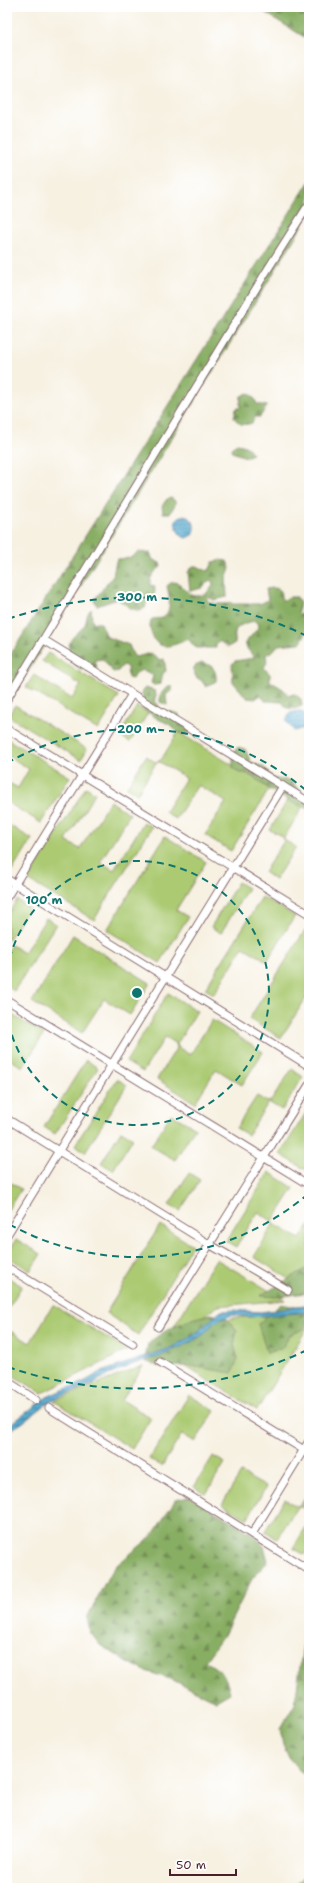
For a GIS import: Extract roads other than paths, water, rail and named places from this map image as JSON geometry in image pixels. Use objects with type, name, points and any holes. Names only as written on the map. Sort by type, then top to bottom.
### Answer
[{"type":"street","points":[[7,699],[266,272],[309,204]]},
{"type":"street","points":[[44,640],[309,802]]},
{"type":"street","points":[[7,897],[132,694]]},
{"type":"street","points":[[7,729],[309,914]]},
{"type":"street","points":[[7,1235],[283,786]]},
{"type":"street","points":[[7,879],[309,1066]]},
{"type":"street","points":[[7,1000],[309,1185]]},
{"type":"street","points":[[158,1327],[309,1085]]},
{"type":"street","points":[[7,1119],[209,1244],[288,1290]]},
{"type":"street","points":[[7,1267],[133,1344]]},
{"type":"street","points":[[160,1362],[306,1452]]},
{"type":"street","points":[[7,1381],[36,1400]]},
{"type":"street","points":[[49,1408],[309,1570]]},
{"type":"street","points":[[252,1534],[306,1452],[309,1440]]},
{"type":"water","points":[[185,515],[193,521],[195,529],[194,534],[186,538],[181,536],[176,526],[176,521],[178,518]]},
{"type":"water","points":[[299,711],[305,714],[309,723],[305,728],[294,731],[286,721],[290,713]]},
{"type":"water","points":[[309,1306],[309,1312],[251,1317],[232,1315],[215,1322],[203,1335],[189,1343],[161,1356],[136,1363],[104,1377],[91,1385],[52,1400],[22,1423],[7,1432],[7,1426],[47,1397],[86,1381],[98,1373],[170,1348],[195,1334],[221,1311],[234,1310],[261,1312]]}]
